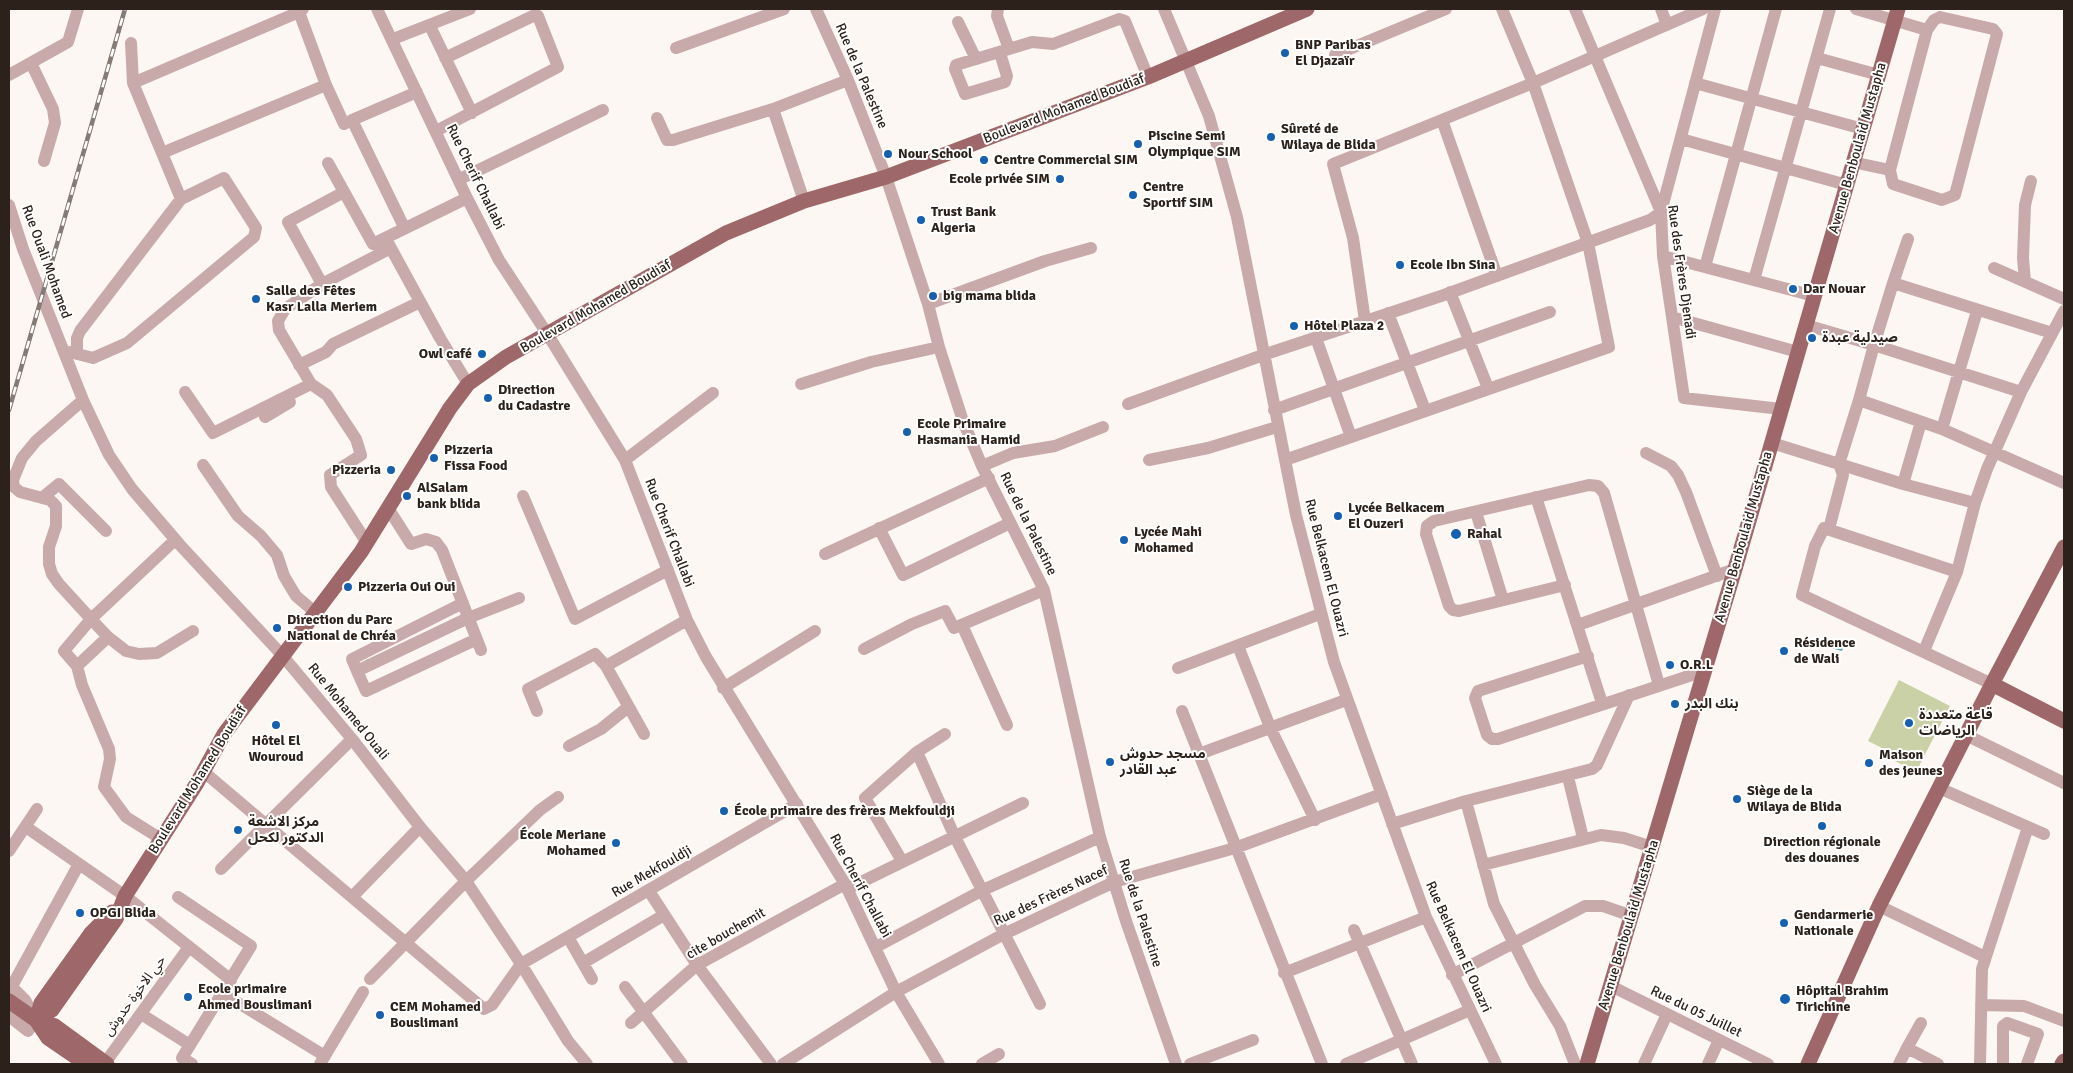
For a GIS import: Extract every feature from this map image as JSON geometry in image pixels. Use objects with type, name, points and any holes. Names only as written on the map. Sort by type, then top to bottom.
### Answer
[{"type":"main road","name":"Boulevard Mohamed Boudiaf","points":[[36,1020],[52,1010],[116,919],[124,899],[204,772],[224,734],[367,543],[450,408],[468,384],[506,357],[726,233],[804,201],[886,177],[1148,77],[1307,9]]},
{"type":"main road","name":"Avenue Benboulaid Mustapha","points":[[1583,1063],[1632,916],[1897,14]]},
{"type":"main road","points":[[1808,1064],[1880,906],[1992,684],[2064,548]]},
{"type":"main road","points":[[1992,684],[2064,721]]},
{"type":"main road","points":[[10,990],[36,1020],[48,1038],[86,1064]]},
{"type":"main road","points":[[36,1020],[55,1026],[106,1064]]},
{"type":"street","points":[[9,75],[68,42],[78,9]]},
{"type":"street","name":"Rue Cherif Challabi","points":[[377,9],[460,179],[467,198],[499,260],[625,460],[687,620],[723,688],[797,804],[846,887],[896,992],[939,1064]]},
{"type":"street","points":[[393,40],[470,9]]},
{"type":"street","points":[[676,48],[784,9]]},
{"type":"street","name":"Rue de la Palestine","points":[[816,9],[848,80],[886,177],[928,304],[939,347],[963,421],[1010,523],[1044,590],[1100,837],[1176,1064]]},
{"type":"street","points":[[998,9],[997,16],[1004,51],[1007,76],[1005,82],[966,94],[955,66],[976,59],[1004,51],[1032,42],[1053,44],[1121,18],[1125,21],[1148,77]]},
{"type":"street","name":"Rue Belkacem El Ouazri","points":[[1164,9],[1210,116],[1237,217],[1277,427],[1320,614],[1346,700],[1426,917],[1496,1064]]},
{"type":"street","points":[[1335,55],[1446,9]]},
{"type":"street","points":[[1285,460],[1609,347],[1588,243],[1532,83],[1502,9]]},
{"type":"street","name":"Rue des Frères Djenadi","points":[[1575,9],[1597,56],[1661,212],[1663,256],[1684,398],[1781,410]]},
{"type":"street","points":[[1661,9],[1667,25]]},
{"type":"street","points":[[1365,321],[1353,238],[1332,164],[1597,56],[1703,9]]},
{"type":"street","points":[[1128,404],[1263,355],[1497,276],[1650,220],[1661,212],[1715,9]]},
{"type":"street","points":[[1705,267],[1776,9]]},
{"type":"street","points":[[1754,280],[1830,9]]},
{"type":"street","points":[[1856,9],[1897,14],[1927,30]]},
{"type":"street","points":[[133,83],[299,10],[326,85],[344,124],[417,92]]},
{"type":"street","points":[[436,130],[557,69],[557,63],[538,16],[532,15],[445,58]]},
{"type":"street","points":[[1943,17],[1993,29],[1997,34],[1955,194],[1942,200],[1893,184],[1890,170],[1927,30],[1934,20],[1943,17]]},
{"type":"street","points":[[958,22],[976,59]]},
{"type":"street","points":[[430,26],[472,113]]},
{"type":"street","points":[[131,42],[133,83],[181,199]]},
{"type":"street","points":[[1817,58],[1879,75]]},
{"type":"street","points":[[31,63],[48,96],[54,116],[50,146],[44,161]]},
{"type":"street","points":[[657,118],[667,140],[670,141],[773,109],[848,80]]},
{"type":"street","points":[[1696,83],[1863,129]]},
{"type":"street","points":[[162,153],[326,85]]},
{"type":"street","points":[[773,109],[804,201]]},
{"type":"street","points":[[460,179],[603,110]]},
{"type":"street","points":[[352,120],[404,227]]},
{"type":"street","points":[[1442,120],[1497,276]]},
{"type":"street","points":[[1681,139],[1847,185]]},
{"type":"street","points":[[1852,162],[1890,170]]},
{"type":"street","points":[[328,164],[373,244],[389,243]]},
{"type":"street","points":[[64,351],[93,358],[127,343],[254,237],[256,228],[224,178],[181,199],[80,331],[77,338],[77,354]]},
{"type":"street","points":[[2025,282],[2022,258],[2025,205],[2031,180]]},
{"type":"street","points":[[322,284],[288,222],[344,192]]},
{"type":"street","points":[[367,543],[331,487],[330,475],[361,455],[356,439],[327,394],[314,385],[299,364],[279,330],[278,321],[285,309],[389,243],[404,227],[467,198]]},
{"type":"street","name":"Rue Ouali Mohamed","points":[[9,205],[56,331]]},
{"type":"street","points":[[1829,529],[1843,475],[1839,464],[1892,283],[1908,239]]},
{"type":"street","points":[[389,243],[420,302],[468,384]]},
{"type":"street","points":[[928,304],[1045,261],[1090,248]]},
{"type":"street","points":[[1663,256],[1814,296]]},
{"type":"street","points":[[1994,268],[2064,299]]},
{"type":"street","points":[[1892,283],[1977,311],[2052,332]]},
{"type":"street","points":[[1450,292],[1488,388]]},
{"type":"street","points":[[299,364],[326,352],[333,344],[420,302]]},
{"type":"street","points":[[1942,429],[1977,311]]},
{"type":"street","points":[[1274,410],[1550,312]]},
{"type":"street","points":[[1924,651],[1957,572],[1975,503],[1994,451],[2052,332],[2064,312]]},
{"type":"street","points":[[1388,313],[1425,410]]},
{"type":"street","points":[[1672,317],[1798,352]]},
{"type":"street","points":[[1806,325],[2022,392]]},
{"type":"street","name":"Rue Mohamed Ouali","points":[[56,331],[83,400],[109,455],[132,489],[175,540],[282,655],[352,739],[420,828],[466,881],[521,964],[568,1041],[587,1064]]},
{"type":"street","points":[[1316,338],[1351,437]]},
{"type":"street","points":[[801,384],[872,362],[939,347]]},
{"type":"street","points":[[184,392],[213,433],[314,385]]},
{"type":"street","points":[[265,417],[314,385]]},
{"type":"street","points":[[625,460],[713,393]]},
{"type":"street","points":[[83,400],[36,441],[22,458],[12,480],[14,487],[20,492],[50,500],[56,506],[56,526],[49,547],[48,564],[52,574],[108,638],[126,651],[139,654],[157,653],[193,631]]},
{"type":"street","points":[[1859,400],[1942,429],[2064,483]]},
{"type":"street","points":[[1904,484],[1921,422]]},
{"type":"street","points":[[826,554],[986,472],[1013,453],[1056,446],[1103,427]]},
{"type":"street","points":[[1149,460],[1208,448],[1277,427]]},
{"type":"street","points":[[1772,443],[1904,484],[1975,503]]},
{"type":"street","points":[[1646,453],[1670,466],[1678,475],[1717,576]]},
{"type":"street","points":[[203,464],[238,516],[261,536],[277,556],[284,576],[296,596],[316,613]]},
{"type":"street","points":[[42,498],[60,484],[106,531]]},
{"type":"street","points":[[1565,585],[1459,611],[1450,609],[1426,534],[1427,526],[1430,522],[1589,484],[1598,486],[1601,489],[1637,606],[1659,685]]},
{"type":"street","points":[[523,496],[575,619],[668,570]]},
{"type":"street","points":[[1536,497],[1602,703]]},
{"type":"street","points":[[388,508],[411,544],[426,539],[436,542],[442,550],[463,603],[468,618],[479,645],[366,691],[352,659],[463,603]]},
{"type":"street","points":[[1476,512],[1502,600]]},
{"type":"street","points":[[879,528],[903,576],[1010,523]]},
{"type":"street","points":[[1957,572],[1824,528],[1815,546],[1802,595],[1992,684]]},
{"type":"street","points":[[161,839],[126,817],[104,787],[110,759],[109,749],[82,684],[77,666],[64,651],[91,619],[175,540]]},
{"type":"street","points":[[1578,626],[1735,570]]},
{"type":"street","points":[[864,650],[912,624],[946,611],[954,628],[1044,590]]},
{"type":"street","points":[[357,671],[468,618],[519,598]]},
{"type":"street","points":[[1178,668],[1320,614]]},
{"type":"street","points":[[606,666],[687,620]]},
{"type":"street","points":[[962,625],[1006,725]]},
{"type":"street","points":[[723,688],[815,631]]},
{"type":"street","points":[[77,666],[108,638]]},
{"type":"street","points":[[1238,646],[1270,727],[1315,820]]},
{"type":"street","points":[[537,711],[528,689],[595,654],[606,666],[644,734]]},
{"type":"street","points":[[1588,656],[1476,692],[1475,698],[1487,735],[1495,739],[1704,671]]},
{"type":"street","points":[[1392,824],[1466,801],[1586,772],[1596,765],[1630,695]]},
{"type":"street","points":[[1199,754],[1346,700]]},
{"type":"street","points":[[569,746],[600,729],[628,708]]},
{"type":"street","points":[[1182,711],[1284,973],[1322,1064]]},
{"type":"street","points":[[902,861],[865,798],[917,752],[945,734]]},
{"type":"street","points":[[1966,735],[2064,783]]},
{"type":"street","points":[[222,869],[266,822],[352,739]]},
{"type":"street","points":[[917,752],[954,835],[1040,1004]]},
{"type":"street","points":[[204,772],[266,822],[404,943],[484,1009],[492,1005],[521,964]]},
{"type":"street","points":[[1568,777],[1583,838]]},
{"type":"street","points":[[1939,788],[2044,834]]},
{"type":"street","name":"Rue des Frères Nacef","points":[[783,1064],[896,992],[1004,934],[1114,882],[1235,848],[1382,794]]},
{"type":"street","points":[[370,979],[466,881],[540,810],[558,797]]},
{"type":"street","points":[[1466,801],[1494,904],[1512,943],[1583,1063]]},
{"type":"street","name":"cite bouchemit","points":[[631,1023],[697,965],[846,887],[1023,803]]},
{"type":"street","name":"Rue Mekfouldji","points":[[521,964],[797,804]]},
{"type":"street","points":[[9,851],[37,809]]},
{"type":"street","points":[[26,827],[79,864],[231,980]]},
{"type":"street","points":[[1980,1064],[1981,1005],[1985,957],[2028,827]]},
{"type":"street","points":[[352,897],[420,828]]},
{"type":"street","points":[[1483,865],[1583,838],[1612,835],[1652,847]]},
{"type":"street","points":[[876,947],[983,890],[1100,837]]},
{"type":"street","points":[[10,990],[79,864]]},
{"type":"street","points":[[648,892],[697,965],[771,1064]]},
{"type":"street","points":[[178,897],[252,946],[190,1045],[187,1061]]},
{"type":"street","points":[[1452,975],[1585,906],[1603,906],[1632,916]]},
{"type":"street","points":[[1880,906],[1985,957]]},
{"type":"street","points":[[583,963],[664,915]]},
{"type":"street","points":[[1284,973],[1426,917]]},
{"type":"street","points":[[1354,930],[1412,1064]]},
{"type":"street","points":[[568,937],[592,979]]},
{"type":"street","name":"حي الاخوة حدوش","points":[[106,1064],[189,947]]},
{"type":"street","name":"Rue du 05 Juillet","points":[[1610,986],[1768,1064]]},
{"type":"street","points":[[625,987],[682,1064]]},
{"type":"street","points":[[222,993],[322,1060],[363,992]]},
{"type":"street","points":[[1981,1005],[2024,1006],[2064,1021]]},
{"type":"street","points":[[1346,1064],[1402,1042],[1470,1010]]},
{"type":"street","points":[[141,1014],[190,1045]]},
{"type":"street","points":[[1644,1064],[1668,1014]]},
{"type":"street","points":[[9,1016],[28,1031],[36,1020]]},
{"type":"street","points":[[1899,1064],[1921,1023]]},
{"type":"street","points":[[2003,1064],[2003,1026],[2007,1024],[2038,1034],[2026,1064]]},
{"type":"street","points":[[1190,1064],[1253,1040]]},
{"type":"street","points":[[1708,1064],[1719,1040]]},
{"type":"street","points":[[1907,1048],[1938,1064]]},
{"type":"street","points":[[982,1064],[999,1054]]},
{"type":"green space","name":"قاعة متعددة الرياضات","points":[[1899,680],[1950,706],[1916,772],[1893,760],[1896,755],[1868,741]]},
{"type":"water","points":[[1830,640],[1844,644],[1842,651],[1827,647]]},
{"type":"railway","points":[[9,410],[125,9]]},
{"type":"place","name":"BNP Paribas El Djazaïr","points":[[1285,53]]},
{"type":"place","name":"Sûreté de Wilaya de Blida","points":[[1271,137]]},
{"type":"place","name":"Piscine Semi Olympique SIM","points":[[1138,144]]},
{"type":"place","name":"Nour School","points":[[888,154]]},
{"type":"place","name":"Centre Commercial SIM","points":[[984,160]]},
{"type":"place","name":"Ecole privée SIM","points":[[1060,179]]},
{"type":"place","name":"Centre Sportif SIM","points":[[1133,195]]},
{"type":"place","name":"Trust Bank Algeria","points":[[921,220]]},
{"type":"place","name":"Ecole Ibn Sina","points":[[1400,265]]},
{"type":"place","name":"Dar Nouar","points":[[1793,289]]},
{"type":"place","name":"big mama blida","points":[[933,296]]},
{"type":"place","name":"Salle des Fêtes Kasr Lalla Meriem","points":[[256,299]]},
{"type":"place","name":"Hôtel Plaza 2","points":[[1294,326]]},
{"type":"place","name":"صيدلية عبدة","points":[[1812,338]]},
{"type":"place","name":"Owl café","points":[[482,354]]},
{"type":"place","name":"Direction du Cadastre","points":[[488,398]]},
{"type":"place","name":"Ecole Primaire Hasmania Hamid","points":[[907,432]]},
{"type":"place","name":"Pizzeria Fissa Food","points":[[434,458]]},
{"type":"place","name":"Pizzeria","points":[[391,470]]},
{"type":"place","name":"AlSalam bank blida","points":[[407,496]]},
{"type":"place","name":"Lycée Belkacem El Ouzeri","points":[[1338,516]]},
{"type":"place","name":"Rahal","points":[[1456,534]]},
{"type":"place","name":"Lycée Mahi Mohamed","points":[[1124,540]]},
{"type":"place","name":"Pizzeria Oui Oui","points":[[348,587]]},
{"type":"place","name":"Direction du Parc National de Chréa","points":[[277,628]]},
{"type":"place","name":"Résidence de Wali","points":[[1784,651]]},
{"type":"place","name":"O.R.L","points":[[1670,665]]},
{"type":"place","name":"بنك البدر","points":[[1675,704]]},
{"type":"place","name":"قاعة متعددة الرياضات","points":[[1909,723]]},
{"type":"place","name":"Hôtel El Wouroud","points":[[276,725]]},
{"type":"place","name":"مسجد حدوش عبد القادر","points":[[1110,762]]},
{"type":"place","name":"Maison des jeunes","points":[[1869,763]]},
{"type":"place","name":"Siège de la Wilaya de Blida","points":[[1737,799]]},
{"type":"place","name":"École primaire des frères Mekfouldji","points":[[724,811]]},
{"type":"place","name":"Direction régionale des douanes","points":[[1822,826]]},
{"type":"place","name":"مركز الاشعة الدكتور لكحل","points":[[238,830]]},
{"type":"place","name":"École Meriane Mohamed","points":[[616,843]]},
{"type":"place","name":"OPGI Blida","points":[[80,913]]},
{"type":"place","name":"Gendarmerie Nationale","points":[[1784,923]]},
{"type":"place","name":"Ecole primaire Ahmed Bouslimani","points":[[188,997]]},
{"type":"place","name":"Hôpital Brahim Tirichine","points":[[1785,999]]},
{"type":"place","name":"CEM Mohamed Bouslimani","points":[[380,1015]]}]
